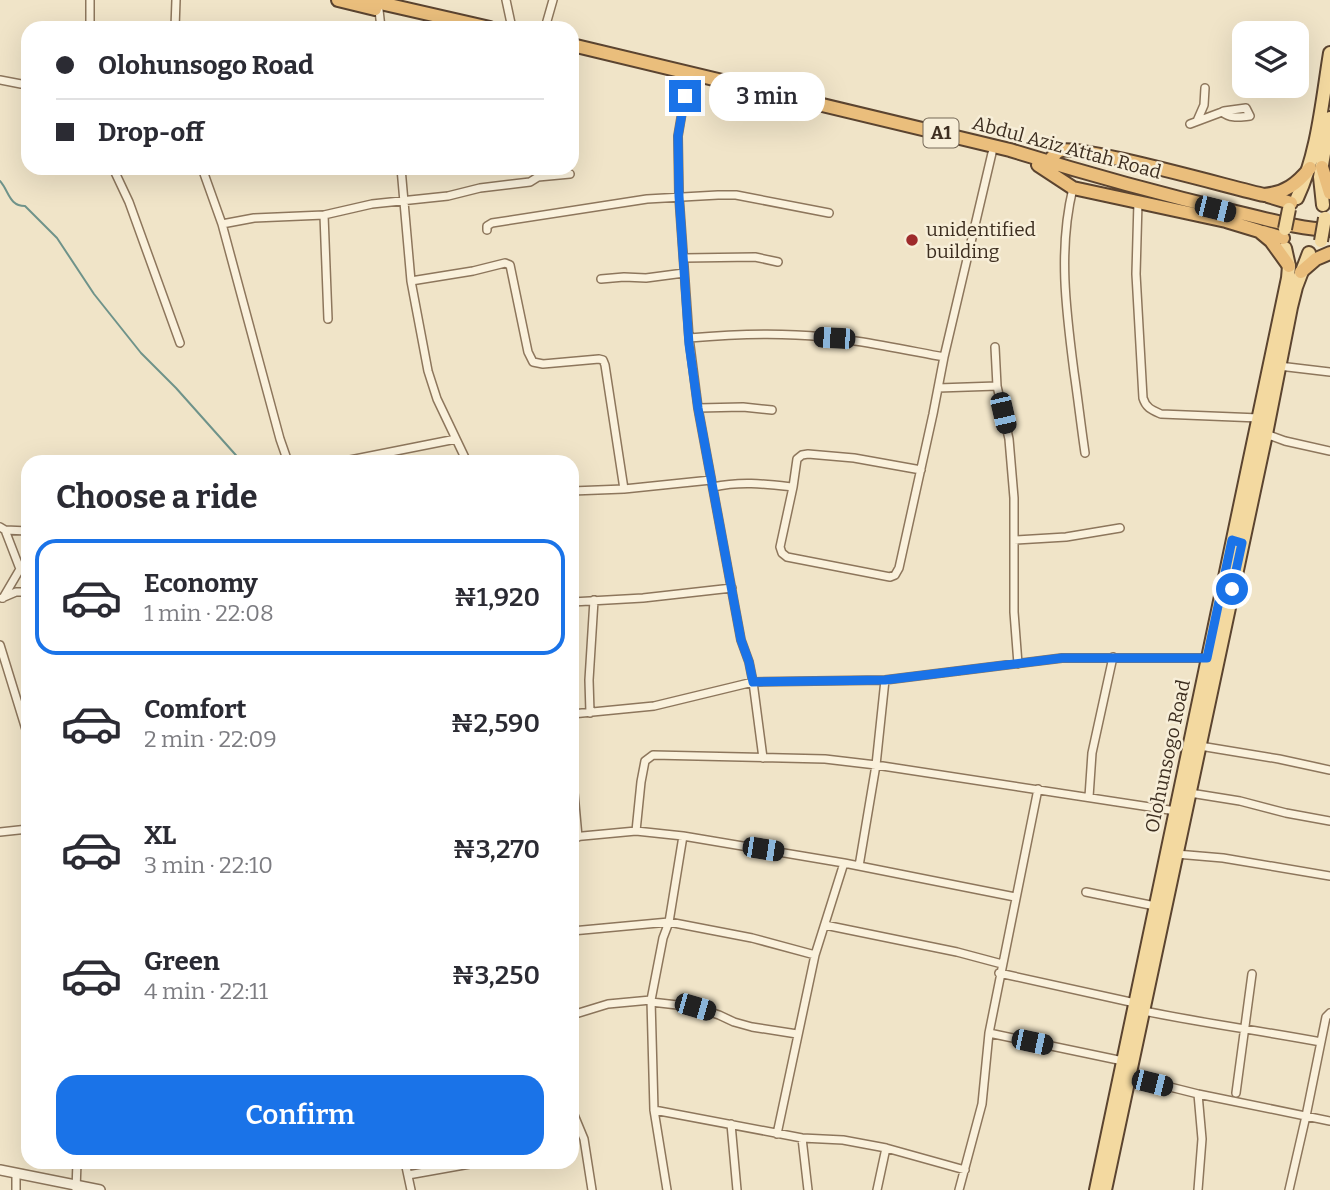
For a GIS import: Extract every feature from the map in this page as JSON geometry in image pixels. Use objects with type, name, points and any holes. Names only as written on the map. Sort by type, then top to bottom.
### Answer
[{"type":"highway","points":[[338,0],[427,21]]},
{"type":"highway","points":[[367,0],[459,21]]},
{"type":"highway","name":"Abdul Aziz Attah Road","points":[[579,47],[1010,150],[1043,164]]},
{"type":"highway","name":"Abdul Aziz Attah Road","points":[[579,54],[775,97],[1303,230]]},
{"type":"highway","points":[[1284,238],[1226,221],[1073,188],[1043,164],[1059,151],[1069,149],[1293,204]]},
{"type":"highway","points":[[1264,195],[1286,190],[1316,168],[1330,192]]},
{"type":"highway","name":"A1","points":[[1323,247],[1303,230],[1326,216]]},
{"type":"highway","points":[[1259,231],[1289,266]]},
{"type":"highway","points":[[1301,272],[1316,259],[1323,247]]},
{"type":"main road","points":[[1316,168],[1330,53]]},
{"type":"main road","points":[[1323,247],[1296,255],[1284,238],[1293,204],[1316,168],[1330,118]]},
{"type":"main road","name":"Olohunsogo Road","points":[[1105,1190],[1130,1077],[1156,906],[1207,658],[1266,434],[1291,307],[1301,272],[1323,247],[1326,216],[1316,168]]},
{"type":"main road","points":[[1293,204],[1304,197],[1312,198],[1326,216]]},
{"type":"main road","name":"Olohunsogo Road","points":[[1096,1190],[1123,1061],[1139,1007],[1200,746],[1259,418],[1288,278],[1289,266],[1284,238]]},
{"type":"street","points":[[90,0],[90,21]]},
{"type":"street","points":[[176,0],[176,21]]},
{"type":"street","points":[[506,0],[510,21]]},
{"type":"street","points":[[547,21],[552,0]]},
{"type":"street","points":[[379,10],[381,21]]},
{"type":"street","points":[[688,77],[678,136],[679,196],[689,338],[698,408],[741,640],[753,682],[763,758]]},
{"type":"street","points":[[0,80],[21,84]]},
{"type":"street","points":[[1205,88],[1204,105],[1194,122],[1222,112]]},
{"type":"street","points":[[921,470],[854,458],[802,455],[797,459],[780,547],[782,553],[890,577],[895,575],[899,568],[921,470],[944,358],[992,153]]},
{"type":"street","points":[[116,175],[129,202],[180,342]]},
{"type":"street","points":[[204,175],[222,224],[286,455]]},
{"type":"street","points":[[402,175],[411,281],[432,385],[464,455]]},
{"type":"street","points":[[222,224],[254,218],[324,215],[372,204],[449,196],[480,188],[530,182],[544,175]]},
{"type":"street","points":[[1073,188],[1065,232],[1064,276],[1085,453]]},
{"type":"street","points":[[487,230],[487,226],[492,223],[679,196],[736,195],[829,213]]},
{"type":"street","points":[[1138,202],[1136,287],[1144,403],[1147,408],[1161,414],[1259,418]]},
{"type":"street","points":[[324,215],[328,319]]},
{"type":"street","points":[[684,258],[755,257],[778,262]]},
{"type":"street","points":[[411,281],[505,263],[510,265],[528,352],[533,362],[543,364],[603,360],[624,489]]},
{"type":"street","points":[[601,279],[646,278],[684,273]]},
{"type":"street","points":[[689,338],[797,335],[846,340],[944,358]]},
{"type":"street","points":[[995,347],[997,386],[1009,439],[1014,498],[1014,612],[1018,664]]},
{"type":"street","points":[[1279,366],[1330,372]]},
{"type":"street","points":[[938,387],[997,386]]},
{"type":"street","points":[[698,408],[743,407],[772,410]]},
{"type":"street","points":[[1266,434],[1330,451]]},
{"type":"street","points":[[375,455],[456,439]]},
{"type":"street","points":[[579,491],[712,483],[756,483],[793,487]]},
{"type":"street","points":[[2,528],[21,530]]},
{"type":"street","points":[[2,528],[20,569],[2,599]]},
{"type":"street","points":[[1014,540],[1066,537],[1120,528]]},
{"type":"street","points":[[579,601],[643,598],[732,588]]},
{"type":"street","points":[[2,599],[21,592]]},
{"type":"street","points":[[590,713],[589,680],[594,600]]},
{"type":"street","points":[[0,645],[21,713]]},
{"type":"street","points":[[1089,797],[1092,753],[1113,657]]},
{"type":"street","points":[[579,714],[654,706],[753,682],[885,680],[1062,658],[1207,658]]},
{"type":"street","points":[[859,866],[876,765],[885,680]]},
{"type":"street","points":[[1200,746],[1330,770]]},
{"type":"street","points":[[636,831],[645,761],[653,755],[825,759],[1176,811]]},
{"type":"street","points":[[959,1190],[982,1104],[989,1033],[999,974],[1038,789]]},
{"type":"street","points":[[1190,793],[1330,821]]},
{"type":"street","points":[[0,832],[21,830]]},
{"type":"street","points":[[579,837],[636,831],[683,836],[844,863],[1015,897]]},
{"type":"street","points":[[667,1190],[654,1110],[651,1001],[663,938],[669,922],[683,836]]},
{"type":"street","points":[[1176,854],[1223,858],[1330,876]]},
{"type":"street","points":[[777,1134],[815,954],[844,863]]},
{"type":"street","points":[[1086,892],[1156,906]]},
{"type":"street","points":[[579,930],[669,922],[752,938],[815,954]]},
{"type":"street","points":[[825,925],[1002,964]]},
{"type":"street","points":[[999,974],[1214,1025],[1321,1042]]},
{"type":"street","points":[[1236,1093],[1252,975]]},
{"type":"street","points":[[579,1013],[608,1004],[651,1001],[695,1007],[752,1027],[797,1034]]},
{"type":"street","points":[[1289,1190],[1325,1017],[1330,1013]]},
{"type":"street","points":[[989,1033],[1123,1061]]},
{"type":"street","points":[[1130,1077],[1330,1121]]},
{"type":"street","points":[[1198,1094],[1202,1139],[1198,1190]]},
{"type":"street","points":[[654,1110],[777,1134],[843,1140],[886,1148],[965,1170]]},
{"type":"street","points":[[730,1124],[737,1190]]},
{"type":"street","points":[[579,1127],[584,1139],[592,1190]]},
{"type":"street","points":[[802,1138],[808,1190]]},
{"type":"street","points":[[877,1190],[886,1148]]},
{"type":"street","points":[[76,1188],[77,1169]]},
{"type":"street","points":[[407,1169],[411,1190]]},
{"type":"street","points":[[408,1175],[442,1169]]},
{"type":"street","points":[[0,1170],[76,1188],[100,1190]]},
{"type":"street","points":[[16,1174],[16,1190]]},
{"type":"waterway","points":[[0,181],[12,201],[25,206],[57,238],[94,294],[141,353],[236,455]]},
{"type":"place","name":"unidentified building","points":[[912,240]]},
{"type":"route","points":[[685,96],[678,136],[679,196],[689,344],[698,408],[741,640],[753,682],[885,680],[1062,658],[1207,658],[1232,540],[1242,543],[1232,589]]}]
